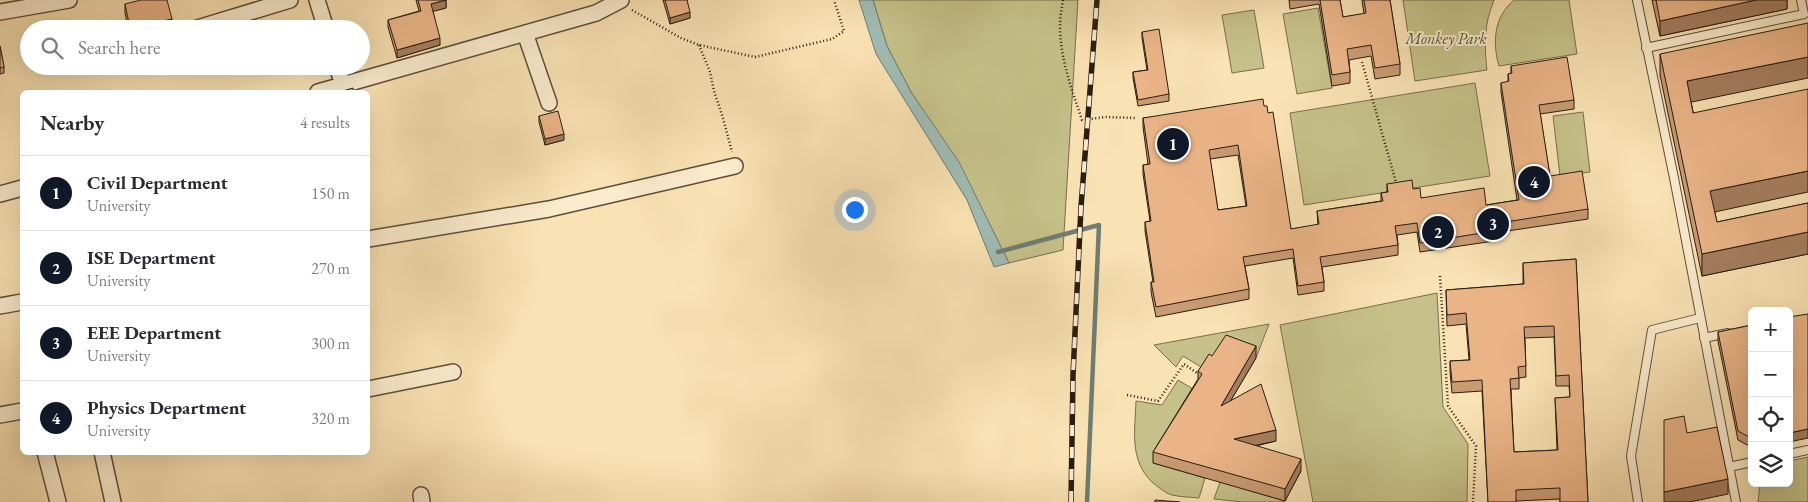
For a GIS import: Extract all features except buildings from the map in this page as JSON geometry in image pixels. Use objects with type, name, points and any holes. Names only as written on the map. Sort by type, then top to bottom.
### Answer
[{"type":"street","points":[[0,12],[68,0]]},
{"type":"street","points":[[224,20],[290,0]]},
{"type":"street","points":[[317,0],[323,20]]},
{"type":"street","points":[[325,90],[596,13],[619,0]]},
{"type":"street","points":[[525,33],[549,104]]},
{"type":"street","points":[[340,75],[343,85]]},
{"type":"street","points":[[370,239],[549,209],[735,166]]},
{"type":"street","points":[[0,194],[20,189]]},
{"type":"street","points":[[0,306],[20,302]]},
{"type":"street","points":[[370,389],[453,372]]},
{"type":"street","points":[[0,416],[20,411]]},
{"type":"street","points":[[45,455],[58,502]]},
{"type":"street","points":[[103,455],[114,502]]},
{"type":"lane","points":[[1637,0],[1674,178],[1736,502]]},
{"type":"lane","points":[[1646,48],[1806,13],[1801,0]]},
{"type":"lane","points":[[1638,502],[1631,456],[1652,330],[1700,318]]},
{"type":"lane","points":[[1704,338],[1733,332]]},
{"type":"lane","points":[[1793,453],[1808,450]]},
{"type":"lane","points":[[1729,467],[1748,463]]},
{"type":"path","points":[[619,0],[681,38],[755,57],[832,39],[844,32],[834,0]]},
{"type":"path","points":[[1063,0],[1060,22],[1062,54],[1067,80],[1082,120],[1135,118]]},
{"type":"path","points":[[699,44],[710,72],[735,166]]},
{"type":"path","points":[[1362,62],[1392,172],[1400,192]]},
{"type":"path","points":[[1440,276],[1448,406],[1476,446],[1473,502]]},
{"type":"path","points":[[1127,395],[1158,401],[1184,364],[1202,376]]},
{"type":"green space","points":[[873,0],[1078,0],[1063,250],[1009,263],[988,221],[911,92],[887,46]]},
{"type":"green space","name":"Monkey Park","points":[[1403,0],[1494,0],[1488,18],[1486,34],[1487,70],[1415,81]]},
{"type":"green space","points":[[1514,0],[1569,0],[1577,54],[1499,66],[1495,39],[1496,30],[1502,14]]},
{"type":"green space","points":[[1318,8],[1332,88],[1297,94],[1283,14]]},
{"type":"green space","points":[[1254,10],[1264,68],[1232,73],[1222,15]]},
{"type":"green space","points":[[1475,83],[1490,176],[1304,205],[1290,113]]},
{"type":"green space","points":[[1583,112],[1590,172],[1560,176],[1553,116]]},
{"type":"green space","points":[[1437,293],[1443,407],[1468,444],[1467,502],[1313,502],[1280,325]]},
{"type":"green space","points":[[1269,324],[1256,358],[1226,346],[1206,370],[1183,356],[1176,367],[1154,345]]},
{"type":"green space","points":[[1178,380],[1198,392],[1153,463],[1205,478],[1199,498],[1172,495],[1152,482],[1140,464],[1135,444],[1136,401],[1162,405]]},
{"type":"green space","points":[[1808,457],[1808,502],[1758,502],[1760,487],[1793,487],[1793,460]]},
{"type":"green space","points":[[1220,482],[1285,501],[1243,502],[1214,499]]},
{"type":"water","points":[[859,0],[873,0],[887,46],[911,92],[959,162],[1009,263],[994,267],[967,200],[876,54]]},
{"type":"waterway","points":[[998,252],[1099,225],[1087,502]]},
{"type":"railway","points":[[1071,502],[1073,375],[1081,207],[1097,0]]},
{"type":"place","name":"Civil Department","points":[[1173,144]]},
{"type":"place","name":"Physics Department","points":[[1534,182]]},
{"type":"place","name":"EEE Department","points":[[1493,224]]},
{"type":"place","name":"ISE Department","points":[[1438,232]]}]
